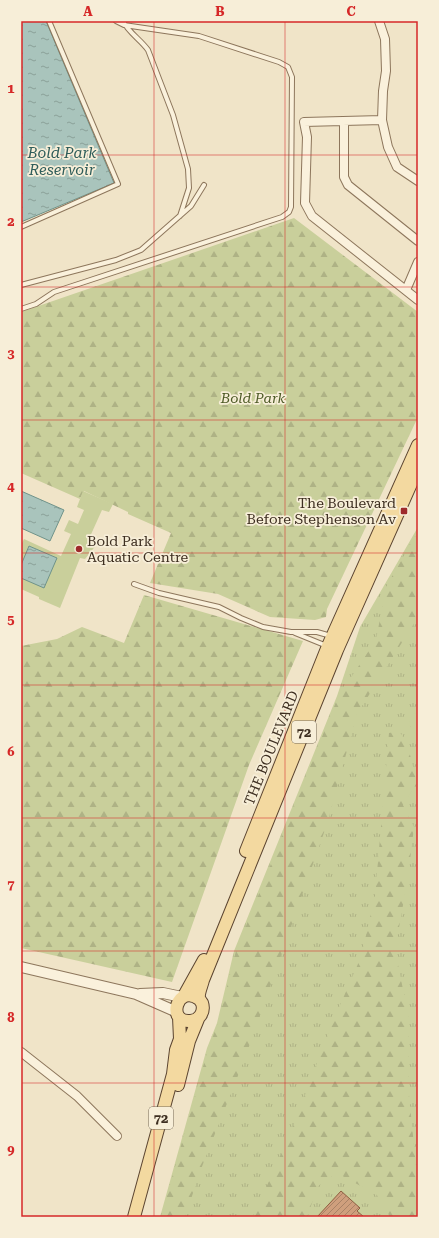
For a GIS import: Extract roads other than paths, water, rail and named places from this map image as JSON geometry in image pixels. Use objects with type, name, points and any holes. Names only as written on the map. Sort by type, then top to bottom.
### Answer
[{"type":"main road","name":"THE BOULEVARD","points":[[142,1217],[189,1041],[202,1012],[203,1007],[199,999],[203,980],[335,643],[418,445]]},
{"type":"main road","name":"THE BOULEVARD","points":[[134,1217],[173,1074],[176,1050],[180,1039],[178,1001],[183,997],[204,959],[297,722],[418,468]]},
{"type":"main road","points":[[183,997],[191,995],[199,999]]},
{"type":"main road","points":[[178,1014],[182,1020],[188,1021],[198,1019]]},
{"type":"street","points":[[379,21],[385,39],[386,71],[383,91],[382,120],[388,147],[398,167],[418,181]]},
{"type":"street","points":[[382,120],[304,122],[307,137],[305,203],[312,216],[418,300]]},
{"type":"street","points":[[344,121],[344,177],[348,185],[418,241]]},
{"type":"street","points":[[406,290],[418,262]]},
{"type":"street","points":[[21,967],[136,994],[178,1014]]},
{"type":"street","points":[[136,994],[163,993],[183,997]]},
{"type":"street","points":[[21,1052],[77,1096],[118,1136]]},
{"type":"lane","points":[[21,227],[118,184],[49,21]]},
{"type":"lane","points":[[21,309],[36,304],[54,292],[282,217],[289,212],[291,207],[292,77],[288,67],[279,62],[199,36],[116,21]]},
{"type":"lane","points":[[124,23],[148,50],[173,115],[188,169],[189,188],[179,216]]},
{"type":"lane","points":[[21,285],[116,260],[142,250],[192,206],[204,185]]},
{"type":"lane","points":[[134,584],[153,592],[219,607],[263,627],[335,643]]},
{"type":"lane","points":[[291,632],[317,632],[335,643]]},
{"type":"water","name":"Bold Park Reservoir","points":[[21,21],[46,21],[114,183],[21,222]]},
{"type":"water","points":[[21,491],[64,510],[50,541],[21,528]]},
{"type":"water","points":[[29,546],[57,558],[44,588],[21,578],[21,565]]},
{"type":"place","name":"The Boulevard Before Stephenson Av","points":[[404,511]]},
{"type":"place","name":"Bold Park Aquatic Centre","points":[[79,549]]},
{"type":"park label","name":"Bold Park","points":[[253,398]]}]
